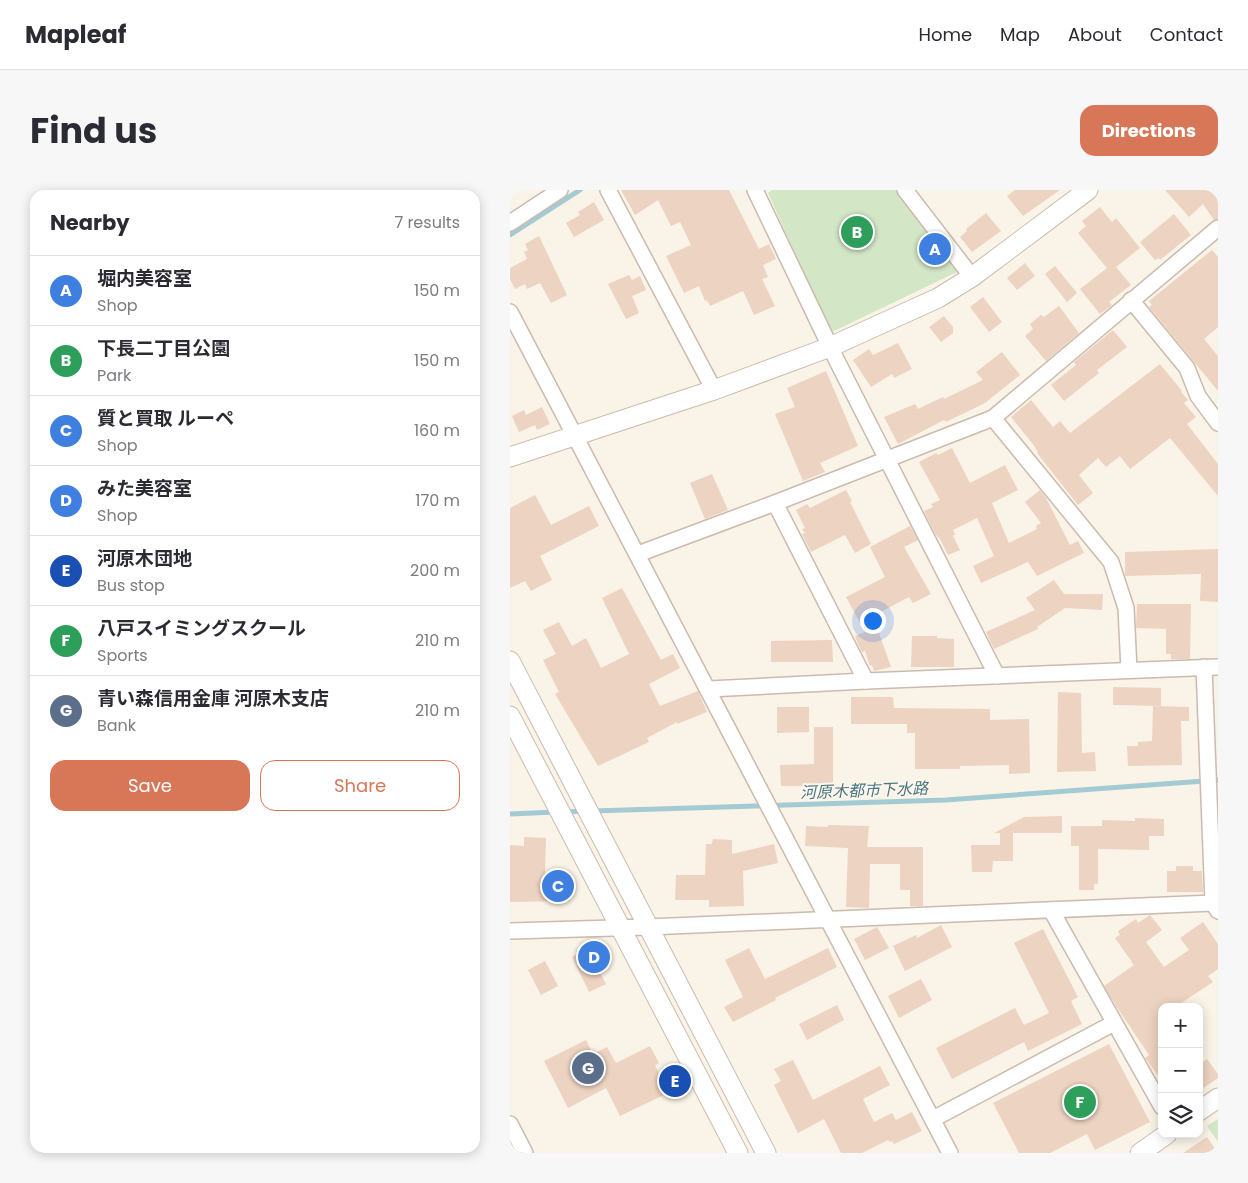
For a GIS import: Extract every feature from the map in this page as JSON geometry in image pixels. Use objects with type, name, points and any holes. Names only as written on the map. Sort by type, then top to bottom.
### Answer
[{"type":"street","points":[[510,223],[560,190]]},
{"type":"street","points":[[608,190],[714,390]]},
{"type":"street","points":[[905,190],[972,277]]},
{"type":"street","points":[[758,191],[830,347],[997,676]]},
{"type":"street","points":[[510,457],[574,434],[714,390],[830,347],[938,298],[972,277],[1080,192]]},
{"type":"street","points":[[638,554],[993,418],[1218,228]]},
{"type":"street","points":[[1131,300],[1187,368],[1198,396],[1218,423]]},
{"type":"street","points":[[510,312],[709,689],[950,1153]]},
{"type":"street","points":[[993,418],[1111,562],[1126,608],[1129,670]]},
{"type":"street","points":[[775,503],[866,681]]},
{"type":"street","points":[[510,661],[766,1153]]},
{"type":"street","points":[[510,931],[1051,910],[1216,907],[1211,667],[709,689]]},
{"type":"street","points":[[510,716],[738,1153]]},
{"type":"street","points":[[1051,910],[1158,1100]]},
{"type":"street","points":[[933,1119],[1114,1024]]},
{"type":"street","points":[[1203,1108],[1218,1098]]},
{"type":"street","points":[[510,1124],[525,1153]]},
{"type":"street","points":[[1140,1153],[1161,1138]]},
{"type":"green space","points":[[772,190],[898,190],[959,271],[830,333],[768,193]]},
{"type":"green space","points":[[1218,1119],[1218,1142],[1207,1126]]},
{"type":"building","points":[[621,190],[729,190],[759,249],[769,244],[776,259],[763,265],[768,277],[762,279],[775,306],[754,315],[743,291],[710,306],[707,300],[705,301],[699,286],[684,293],[666,256],[691,245],[680,222],[671,226],[658,200],[635,215]]},
{"type":"building","points":[[1015,190],[1060,190],[1023,216],[1007,196]]},
{"type":"building","points":[[1165,190],[1218,190],[1218,219],[1214,220],[1203,204],[1189,217]]},
{"type":"building","points":[[594,202],[604,220],[574,237],[566,223],[580,215],[578,212]]},
{"type":"building","points":[[1100,207],[1112,222],[1116,218],[1140,248],[1116,267],[1131,285],[1109,302],[1112,305],[1100,314],[1080,289],[1107,268],[1078,233],[1086,226],[1082,221]]},
{"type":"building","points":[[986,213],[1001,231],[972,252],[960,237],[967,231],[966,229]]},
{"type":"building","points":[[1174,214],[1191,235],[1160,260],[1159,258],[1155,260],[1140,242]]},
{"type":"building","points":[[539,236],[567,295],[551,303],[540,283],[527,289],[525,284],[515,289],[510,279],[510,268],[527,259],[524,252],[528,250],[525,244]]},
{"type":"building","points":[[1212,250],[1218,257],[1218,327],[1204,339],[1218,356],[1218,391],[1149,307],[1152,305],[1149,301]]},
{"type":"building","points":[[1025,263],[1035,276],[1017,290],[1007,278]]},
{"type":"building","points":[[1055,266],[1077,293],[1067,302],[1045,274]]},
{"type":"building","points":[[629,275],[632,280],[640,276],[646,290],[632,296],[639,313],[626,319],[608,284]]},
{"type":"building","points":[[983,297],[1002,322],[989,332],[970,307]]},
{"type":"building","points":[[1059,306],[1079,333],[1046,361],[1025,336],[1033,329],[1030,324],[1041,315],[1044,317]]},
{"type":"building","points":[[944,316],[953,327],[953,333],[941,342],[929,327]]},
{"type":"building","points":[[1113,330],[1127,347],[1097,370],[1099,373],[1064,401],[1051,385],[1076,365],[1074,362]]},
{"type":"building","points":[[898,343],[912,369],[894,378],[892,374],[871,387],[853,360],[869,349],[873,355]]},
{"type":"building","points":[[1002,352],[1020,375],[985,403],[946,422],[944,420],[898,444],[884,417],[915,404],[918,409],[983,380],[976,372]]},
{"type":"building","points":[[1160,364],[1182,391],[1188,400],[1184,403],[1196,417],[1187,424],[1218,464],[1218,496],[1170,438],[1130,469],[1120,456],[1106,467],[1098,458],[1079,475],[1093,493],[1078,505],[1011,417],[1031,400],[1053,427],[1060,421],[1070,433]]},
{"type":"building","points":[[826,371],[858,446],[820,463],[825,472],[803,481],[775,414],[795,407],[787,388]]},
{"type":"building","points":[[542,407],[550,424],[537,430],[535,425],[519,432],[512,416],[524,410],[526,415]]},
{"type":"building","points":[[952,448],[970,483],[1005,465],[1018,490],[992,503],[1009,543],[1037,529],[1036,526],[1041,523],[1025,502],[1040,490],[1070,545],[1078,541],[1084,553],[1037,576],[1028,562],[981,583],[973,566],[994,556],[977,518],[953,530],[955,534],[953,536],[960,550],[948,555],[924,511],[933,507],[931,504],[940,500],[919,462],[936,453],[938,455]]},
{"type":"building","points":[[712,474],[728,510],[705,519],[690,483]]},
{"type":"building","points":[[846,490],[871,544],[855,553],[845,535],[811,552],[802,534],[805,533],[802,529],[805,528],[796,510],[807,504],[810,508]]},
{"type":"building","points":[[535,495],[551,525],[589,506],[599,526],[540,556],[552,580],[531,591],[525,581],[510,588],[510,508]]},
{"type":"building","points":[[910,526],[918,540],[904,547],[931,594],[913,603],[909,597],[873,616],[891,667],[874,671],[872,665],[870,666],[865,651],[862,652],[858,644],[855,636],[865,632],[846,597],[885,577],[870,547]]},
{"type":"building","points":[[1218,549],[1218,602],[1200,601],[1201,574],[1125,576],[1125,552]]},
{"type":"building","points":[[1054,580],[1064,594],[1103,594],[1102,610],[1065,608],[1037,627],[1038,629],[994,649],[986,632],[1035,610],[1026,598]]},
{"type":"building","points":[[622,588],[661,660],[673,654],[680,668],[649,684],[660,706],[698,691],[707,712],[677,724],[677,722],[647,738],[649,742],[598,766],[555,694],[559,692],[543,660],[556,654],[543,630],[559,622],[572,646],[586,638],[601,668],[629,654],[602,598]]},
{"type":"building","points":[[1137,604],[1191,604],[1190,659],[1171,659],[1171,654],[1166,654],[1166,629],[1136,628]]},
{"type":"building","points":[[912,636],[937,636],[937,638],[954,639],[954,667],[911,667]]},
{"type":"building","points":[[832,640],[833,662],[771,662],[771,641]]},
{"type":"building","points":[[1113,687],[1161,688],[1161,706],[1113,705]]},
{"type":"building","points":[[1058,692],[1081,693],[1082,753],[1095,752],[1096,771],[1057,772]]},
{"type":"building","points":[[851,697],[893,697],[894,708],[990,709],[990,720],[1029,719],[1030,773],[1009,774],[1009,765],[960,766],[960,769],[915,769],[915,733],[907,733],[907,724],[851,724]]},
{"type":"building","points":[[1153,706],[1189,707],[1189,721],[1181,721],[1182,765],[1128,766],[1127,746],[1138,746],[1138,742],[1152,741]]},
{"type":"building","points":[[777,707],[809,707],[809,732],[777,733]]},
{"type":"building","points":[[814,727],[833,727],[833,786],[781,786],[780,765],[814,764]]},
{"type":"building","points":[[1062,816],[1062,833],[1013,833],[1013,861],[993,861],[992,872],[972,872],[971,845],[1000,845],[1000,833],[994,833],[1024,817]]},
{"type":"building","points":[[1135,818],[1164,819],[1164,836],[1149,836],[1149,850],[1098,849],[1098,884],[1094,884],[1094,890],[1079,890],[1079,846],[1071,846],[1071,826],[1102,826],[1102,820],[1135,821]]},
{"type":"building","points":[[828,825],[869,826],[867,847],[923,847],[923,906],[910,906],[910,890],[900,890],[900,864],[870,864],[869,908],[846,907],[848,848],[805,846],[806,826],[828,827]]},
{"type":"building","points":[[524,837],[546,838],[545,874],[558,873],[570,901],[510,902],[510,845],[524,846]]},
{"type":"building","points":[[713,839],[732,840],[732,854],[774,844],[778,863],[743,871],[744,906],[709,907],[709,900],[675,900],[676,875],[705,875],[706,844],[712,844]]},
{"type":"building","points":[[1176,866],[1193,866],[1193,871],[1202,871],[1203,892],[1167,892],[1167,871],[1176,871]]},
{"type":"building","points":[[1150,915],[1162,930],[1146,942],[1164,967],[1189,950],[1180,938],[1203,922],[1218,944],[1218,969],[1208,976],[1213,982],[1181,1003],[1158,1003],[1158,1076],[1145,1058],[1149,1055],[1104,986],[1134,965],[1115,938],[1120,935],[1118,931],[1136,919],[1138,923]]},
{"type":"building","points":[[941,925],[952,947],[905,971],[893,946],[916,935],[917,938]]},
{"type":"building","points":[[877,927],[889,948],[865,960],[854,939]]},
{"type":"building","points":[[1043,929],[1078,997],[1071,1001],[1082,1024],[1028,1051],[1024,1042],[952,1079],[936,1048],[1015,1008],[1024,1025],[1049,1013],[1014,943]]},
{"type":"building","points":[[596,945],[604,961],[596,965],[606,984],[589,992],[572,957]]},
{"type":"building","points":[[749,948],[765,979],[828,948],[837,967],[775,998],[776,1000],[733,1022],[724,1007],[743,997],[725,960]]},
{"type":"building","points":[[545,961],[558,986],[541,995],[528,970]]},
{"type":"building","points":[[921,979],[932,1000],[899,1018],[888,996]]},
{"type":"building","points":[[837,1005],[844,1020],[807,1040],[799,1024]]},
{"type":"building","points":[[586,1040],[593,1054],[607,1047],[616,1063],[650,1046],[659,1063],[655,1065],[668,1093],[620,1116],[606,1088],[568,1108],[544,1061]]},
{"type":"building","points":[[1109,1044],[1150,1122],[1095,1150],[1087,1134],[1050,1153],[1019,1153],[993,1103]]},
{"type":"building","points":[[1207,1059],[1218,1074],[1218,1078],[1203,1088],[1203,1062]]},
{"type":"building","points":[[793,1060],[813,1100],[880,1066],[890,1085],[863,1099],[874,1122],[892,1113],[896,1120],[912,1112],[922,1131],[894,1144],[888,1140],[862,1153],[841,1153],[824,1119],[798,1133],[774,1085],[781,1081],[774,1069]]},
{"type":"building","points":[[1207,1137],[1218,1153],[1183,1153]]},
{"type":"waterway","points":[[510,235],[580,190]]},
{"type":"waterway","name":"河原木都市下水路","points":[[592,811],[946,800],[1218,780]]},
{"type":"waterway","name":"河原木都市下水路","points":[[564,812],[583,811]]},
{"type":"waterway","name":"河原木都市下水路","points":[[510,814],[556,812]]},
{"type":"place","name":"下長二丁目公園","points":[[857,232]]},
{"type":"place","name":"堀内美容室","points":[[935,249]]},
{"type":"place","name":"質と買取 ルーペ","points":[[558,886]]},
{"type":"place","name":"みた美容室","points":[[594,957]]},
{"type":"place","name":"青い森信用金庫 河原木支店","points":[[588,1068]]},
{"type":"place","name":"河原木団地","points":[[675,1081]]},
{"type":"place","name":"八戸スイミングスクール","points":[[1080,1102]]}]
